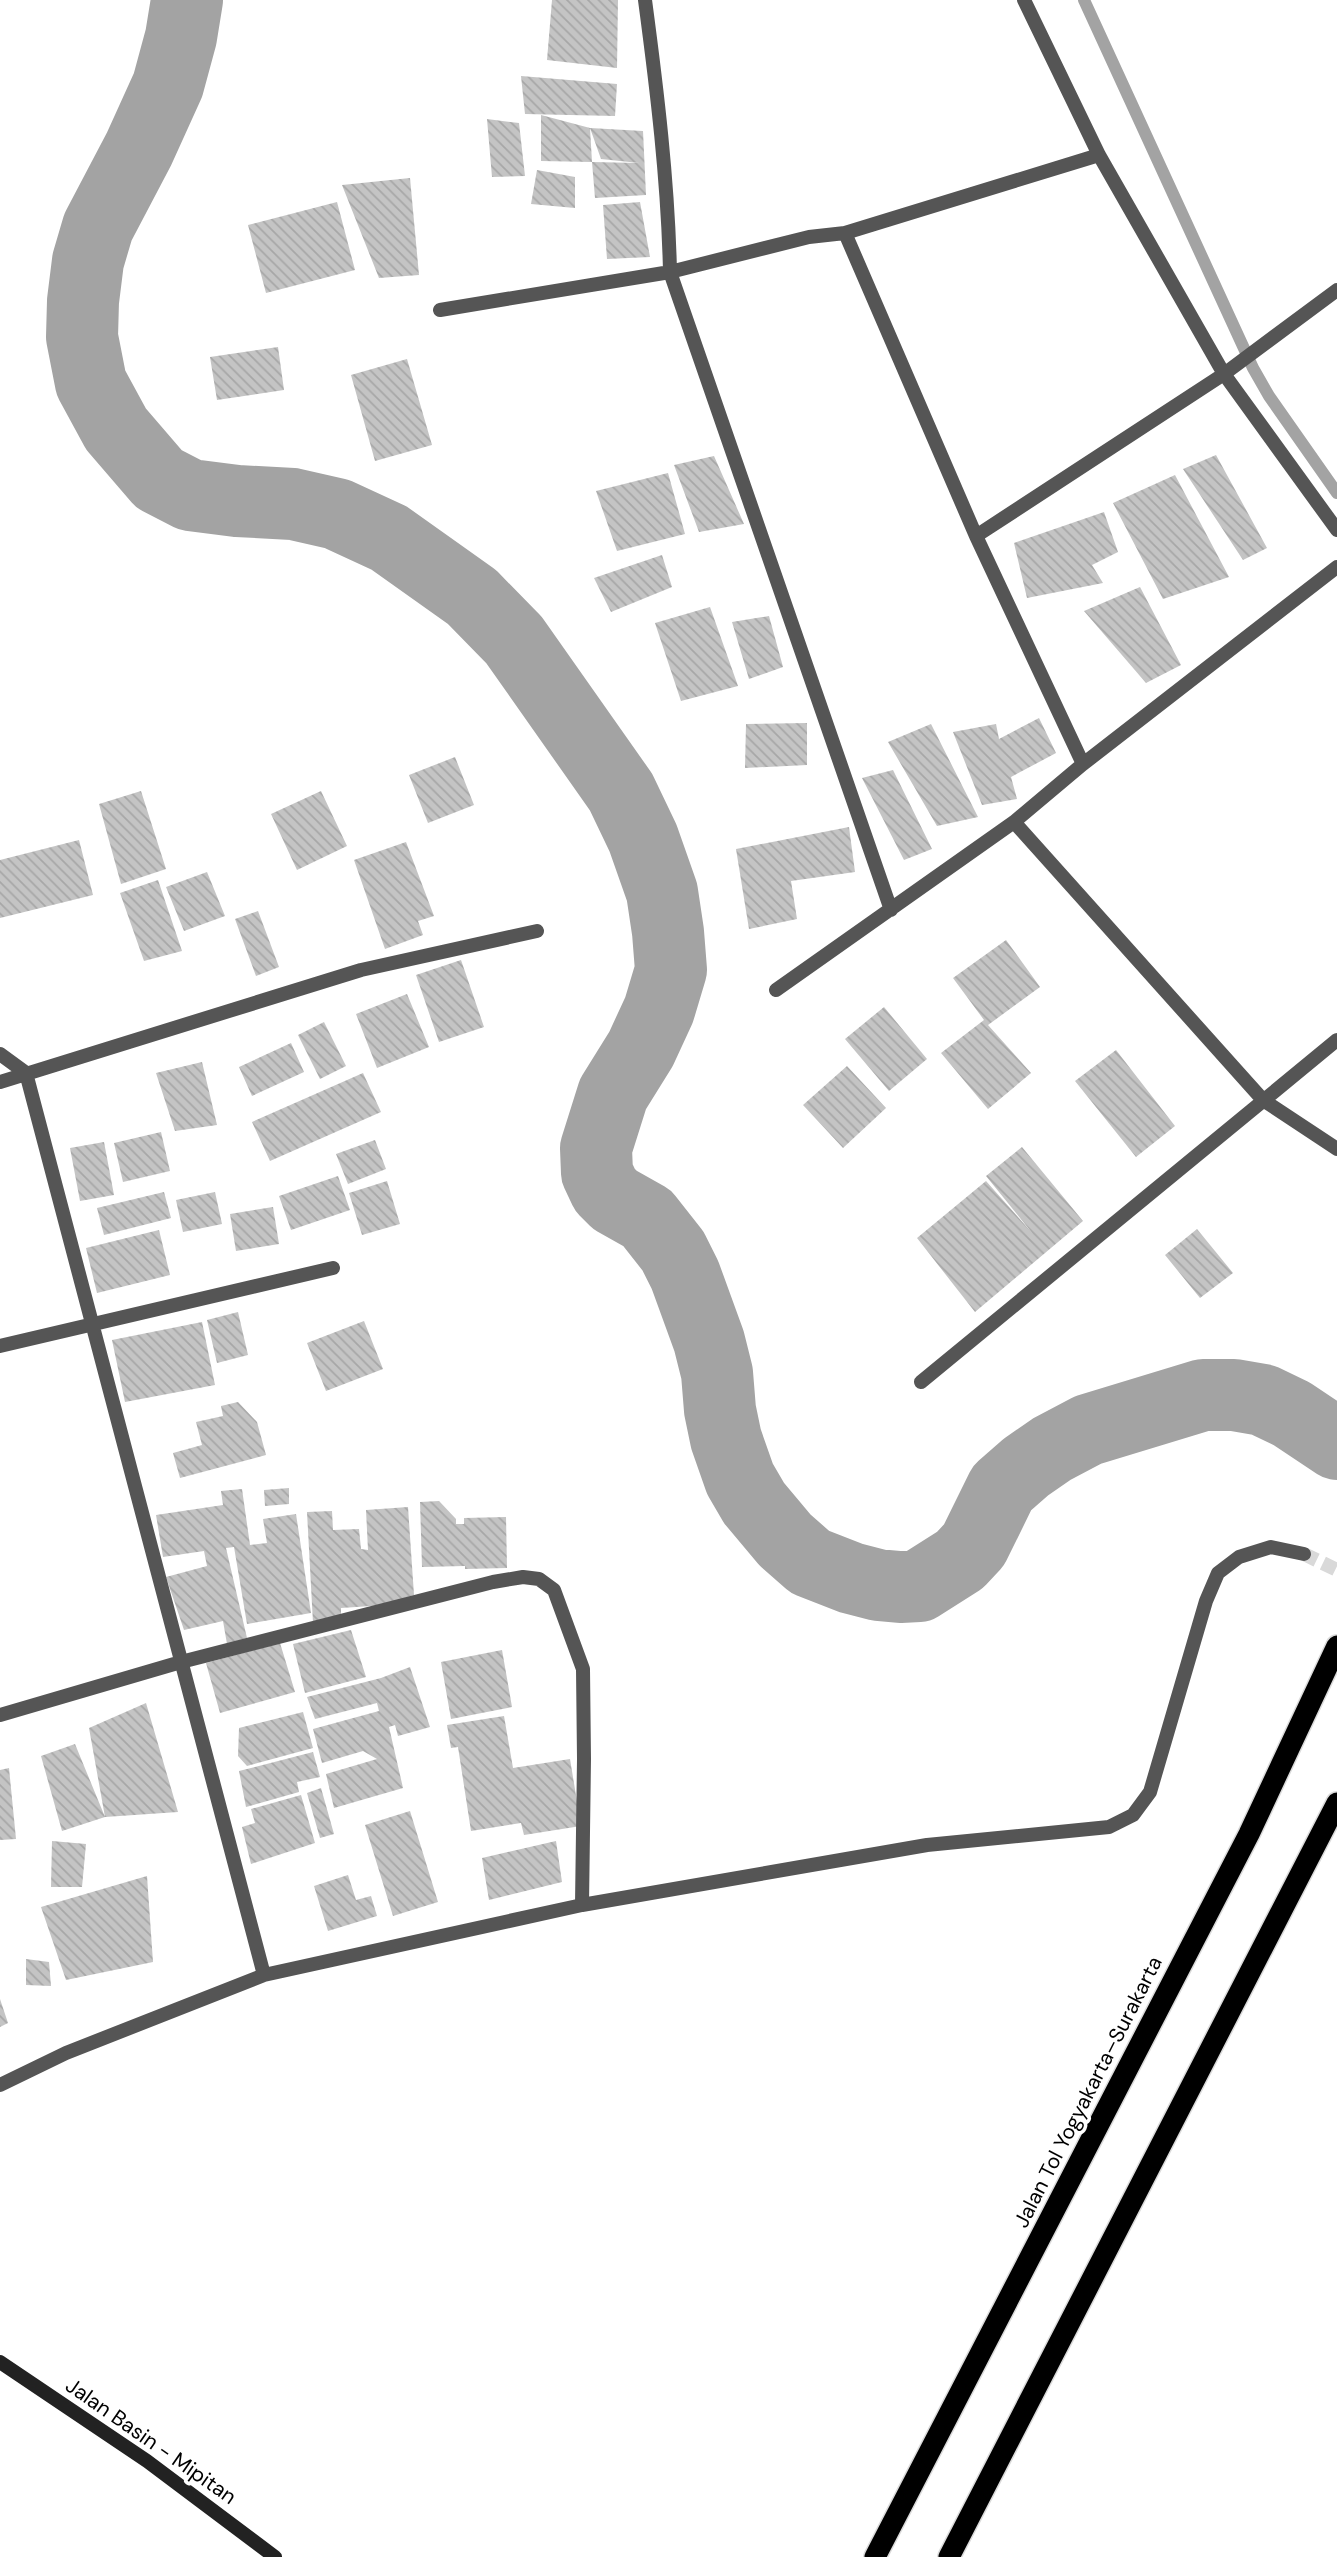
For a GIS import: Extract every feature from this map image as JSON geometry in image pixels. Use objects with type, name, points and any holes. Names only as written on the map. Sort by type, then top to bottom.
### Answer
[{"type":"highway","name":"Jalan Tol Yogyakarta–Surakarta","points":[[875,2557],[1249,1834],[1337,1646]]},
{"type":"highway","points":[[949,2557],[1337,1803]]},
{"type":"main road","name":"Jalan Basin - Mipitan","points":[[0,2362],[147,2461],[275,2557]]},
{"type":"street","points":[[645,0],[669,218],[670,272],[891,910]]},
{"type":"street","points":[[1024,0],[1099,155],[1224,374],[1337,530]]},
{"type":"street","points":[[440,310],[670,272],[809,237],[845,233],[1099,155]]},
{"type":"street","points":[[845,233],[976,536],[1083,764]]},
{"type":"street","points":[[976,536],[1224,374],[1337,290]]},
{"type":"street","points":[[776,990],[1014,822],[1083,764],[1337,566]]},
{"type":"street","points":[[1014,822],[1263,1100],[1337,1150]]},
{"type":"street","points":[[0,1082],[362,970],[537,931]]},
{"type":"street","points":[[921,1382],[1337,1040]]},
{"type":"street","points":[[0,1054],[26,1073],[264,1975]]},
{"type":"street","points":[[0,1346],[333,1268]]},
{"type":"street","points":[[0,2085],[66,2053],[264,1975],[582,1906],[927,1845],[1109,1827],[1133,1815],[1150,1791],[1206,1601],[1218,1573],[1240,1557],[1270,1547],[1304,1554]]},
{"type":"street","points":[[0,1715],[181,1662],[493,1582],[523,1577],[539,1579],[554,1590],[583,1669],[582,1906]]},
{"type":"building","points":[[552,0],[618,0],[617,68],[547,60]]},
{"type":"building","points":[[521,76],[617,84],[615,116],[525,114]]},
{"type":"building","points":[[541,115],[590,128],[592,162],[541,161]]},
{"type":"building","points":[[487,119],[519,123],[525,176],[492,177]]},
{"type":"building","points":[[590,128],[643,131],[646,195],[595,198],[592,162],[639,163],[601,159]]},
{"type":"building","points":[[537,170],[575,177],[575,208],[531,204]]},
{"type":"building","points":[[410,178],[419,275],[379,278],[342,185]]},
{"type":"building","points":[[337,202],[355,270],[266,293],[248,225]]},
{"type":"building","points":[[640,202],[650,257],[607,259],[603,205]]},
{"type":"building","points":[[278,347],[284,390],[217,400],[210,357]]},
{"type":"building","points":[[407,359],[432,445],[375,461],[351,375]]},
{"type":"building","points":[[1216,455],[1267,548],[1243,560],[1183,469]]},
{"type":"building","points":[[714,456],[744,524],[699,532],[674,465]]},
{"type":"building","points":[[668,473],[685,534],[617,551],[596,491]]},
{"type":"building","points":[[1175,475],[1229,577],[1163,599],[1113,503]]},
{"type":"building","points":[[1104,512],[1118,552],[1092,565],[1103,583],[1027,598],[1014,543]]},
{"type":"building","points":[[662,555],[672,587],[611,612],[594,578]]},
{"type":"building","points":[[1140,587],[1181,665],[1146,683],[1084,611]]},
{"type":"building","points":[[710,607],[738,686],[681,701],[655,623]]},
{"type":"building","points":[[769,616],[783,667],[749,679],[732,622]]},
{"type":"building","points":[[1039,718],[1056,753],[1011,777],[1017,799],[982,805],[953,732],[996,724],[999,739]]},
{"type":"building","points":[[807,723],[807,765],[745,768],[746,724]]},
{"type":"building","points":[[931,724],[978,817],[937,826],[888,742]]},
{"type":"building","points":[[455,757],[474,805],[428,823],[409,775]]},
{"type":"building","points":[[893,770],[932,849],[904,860],[862,778]]},
{"type":"building","points":[[141,791],[166,869],[121,884],[99,804]]},
{"type":"building","points":[[321,791],[347,846],[297,870],[271,814]]},
{"type":"building","points":[[849,827],[855,872],[791,881],[797,919],[749,929],[736,849]]},
{"type":"building","points":[[79,840],[93,895],[0,918],[0,860]]},
{"type":"building","points":[[406,842],[434,916],[418,921],[423,935],[385,949],[354,860]]},
{"type":"building","points":[[207,872],[225,916],[184,931],[166,887]]},
{"type":"building","points":[[158,880],[182,951],[144,961],[120,893]]},
{"type":"building","points":[[258,911],[279,967],[256,976],[235,919]]},
{"type":"building","points":[[1006,940],[1040,987],[988,1025],[1031,1073],[988,1109],[941,1053],[984,1020],[953,978]]},
{"type":"building","points":[[461,960],[484,1027],[439,1042],[416,975]]},
{"type":"building","points":[[407,994],[429,1047],[377,1068],[356,1014]]},
{"type":"building","points":[[884,1007],[927,1059],[889,1091],[845,1039]]},
{"type":"building","points":[[324,1022],[346,1066],[320,1079],[298,1035]]},
{"type":"building","points":[[291,1043],[304,1072],[252,1096],[239,1067]]},
{"type":"building","points":[[1116,1050],[1175,1126],[1136,1157],[1075,1081]]},
{"type":"building","points":[[202,1062],[217,1125],[175,1131],[156,1073]]},
{"type":"building","points":[[847,1066],[886,1108],[843,1148],[803,1105]]},
{"type":"building","points":[[363,1073],[381,1112],[270,1161],[252,1122]]},
{"type":"building","points":[[161,1132],[170,1171],[123,1182],[114,1143]]},
{"type":"building","points":[[375,1140],[386,1169],[348,1184],[336,1154]]},
{"type":"building","points":[[104,1142],[114,1195],[80,1201],[70,1148]]},
{"type":"building","points":[[1022,1147],[1083,1221],[975,1312],[917,1238],[986,1181],[1033,1234],[986,1176]]},
{"type":"building","points":[[338,1176],[350,1210],[291,1230],[279,1196]]},
{"type":"building","points":[[387,1181],[400,1224],[362,1235],[349,1193]]},
{"type":"building","points":[[164,1192],[171,1218],[104,1235],[97,1208]]},
{"type":"building","points":[[215,1192],[222,1224],[183,1232],[176,1200]]},
{"type":"building","points":[[273,1207],[279,1244],[236,1251],[230,1214]]},
{"type":"building","points":[[1197,1229],[1233,1273],[1200,1298],[1165,1255]]},
{"type":"building","points":[[159,1230],[170,1275],[97,1293],[86,1248]]},
{"type":"building","points":[[238,1312],[248,1355],[217,1363],[207,1320]]},
{"type":"building","points":[[364,1321],[383,1369],[326,1391],[307,1343]]},
{"type":"building","points":[[202,1322],[215,1385],[125,1402],[112,1340]]},
{"type":"building","points":[[238,1402],[257,1422],[266,1455],[180,1478],[173,1453],[202,1445],[196,1422],[223,1416],[221,1406]]},
{"type":"building","points":[[289,1488],[289,1504],[265,1506],[264,1490]]},
{"type":"building","points":[[242,1489],[250,1545],[267,1543],[263,1519],[296,1514],[311,1613],[247,1624],[234,1547],[226,1548],[247,1638],[227,1644],[223,1621],[184,1630],[166,1577],[207,1566],[204,1551],[163,1557],[156,1515],[223,1505],[221,1491]]},
{"type":"building","points":[[439,1501],[456,1519],[456,1524],[464,1524],[464,1518],[506,1517],[507,1568],[422,1567],[420,1502]]},
{"type":"building","points":[[408,1507],[414,1595],[371,1609],[371,1606],[341,1608],[341,1617],[313,1623],[307,1512],[332,1511],[333,1530],[359,1529],[361,1549],[368,1550],[366,1510]]},
{"type":"building","points":[[351,1630],[366,1677],[305,1693],[293,1644]]},
{"type":"building","points":[[280,1643],[295,1692],[220,1713],[206,1663]]},
{"type":"building","points":[[502,1650],[512,1707],[451,1719],[441,1662]]},
{"type":"building","points":[[410,1667],[430,1727],[398,1736],[395,1725],[389,1727],[403,1788],[334,1808],[326,1774],[377,1759],[363,1751],[322,1763],[313,1729],[379,1711],[377,1703],[315,1719],[307,1697],[381,1678]]},
{"type":"building","points":[[146,1703],[178,1812],[105,1817],[89,1728]]},
{"type":"building","points":[[303,1712],[313,1748],[247,1766],[238,1756],[239,1728]]},
{"type":"building","points":[[504,1716],[513,1768],[570,1759],[581,1826],[524,1835],[521,1823],[471,1831],[458,1747],[451,1748],[447,1725]]},
{"type":"building","points":[[75,1744],[105,1817],[62,1831],[41,1756]]},
{"type":"building","points":[[313,1752],[320,1777],[297,1782],[299,1792],[246,1807],[239,1771]]},
{"type":"building","points":[[9,1768],[16,1839],[0,1840],[0,1770]]},
{"type":"building","points":[[321,1788],[334,1834],[320,1838],[307,1793]]},
{"type":"building","points":[[301,1795],[315,1843],[251,1864],[242,1827],[255,1823],[251,1809]]},
{"type":"building","points":[[410,1811],[438,1902],[393,1916],[365,1825]]},
{"type":"building","points":[[52,1841],[86,1844],[82,1887],[51,1887]]},
{"type":"building","points":[[556,1841],[562,1882],[489,1900],[482,1858]]},
{"type":"building","points":[[348,1875],[356,1900],[371,1896],[377,1916],[328,1931],[314,1886]]},
{"type":"building","points":[[147,1876],[153,1962],[66,1980],[41,1907]]},
{"type":"building","points":[[26,1959],[49,1962],[51,1986],[26,1985]]},
{"type":"building","points":[[0,1999],[8,2023],[0,2027]]},
{"type":"waterway","points":[[187,0],[181,37],[168,85],[139,149],[98,227],[88,261],[82,337],[91,383],[116,429],[159,479],[190,495],[293,504],[337,514],[389,538],[472,597],[514,640],[621,792],[643,838],[662,892],[671,970],[659,1010],[641,1049],[613,1094],[596,1148],[597,1173],[605,1190],[615,1200],[647,1218],[673,1251],[685,1275],[709,1341],[717,1373],[726,1439],[740,1479],[754,1503],[785,1540],[810,1562],[878,1585],[919,1586],[960,1560],[974,1545],[1002,1488],[1052,1449],[1088,1430],[1203,1395],[1234,1395],[1263,1400],[1292,1414],[1337,1444]]},
{"type":"waterway","points":[[1084,0],[1253,368],[1269,396],[1337,493]]},
{"type":"tunnel","points":[[1304,1554],[1337,1570]]}]
